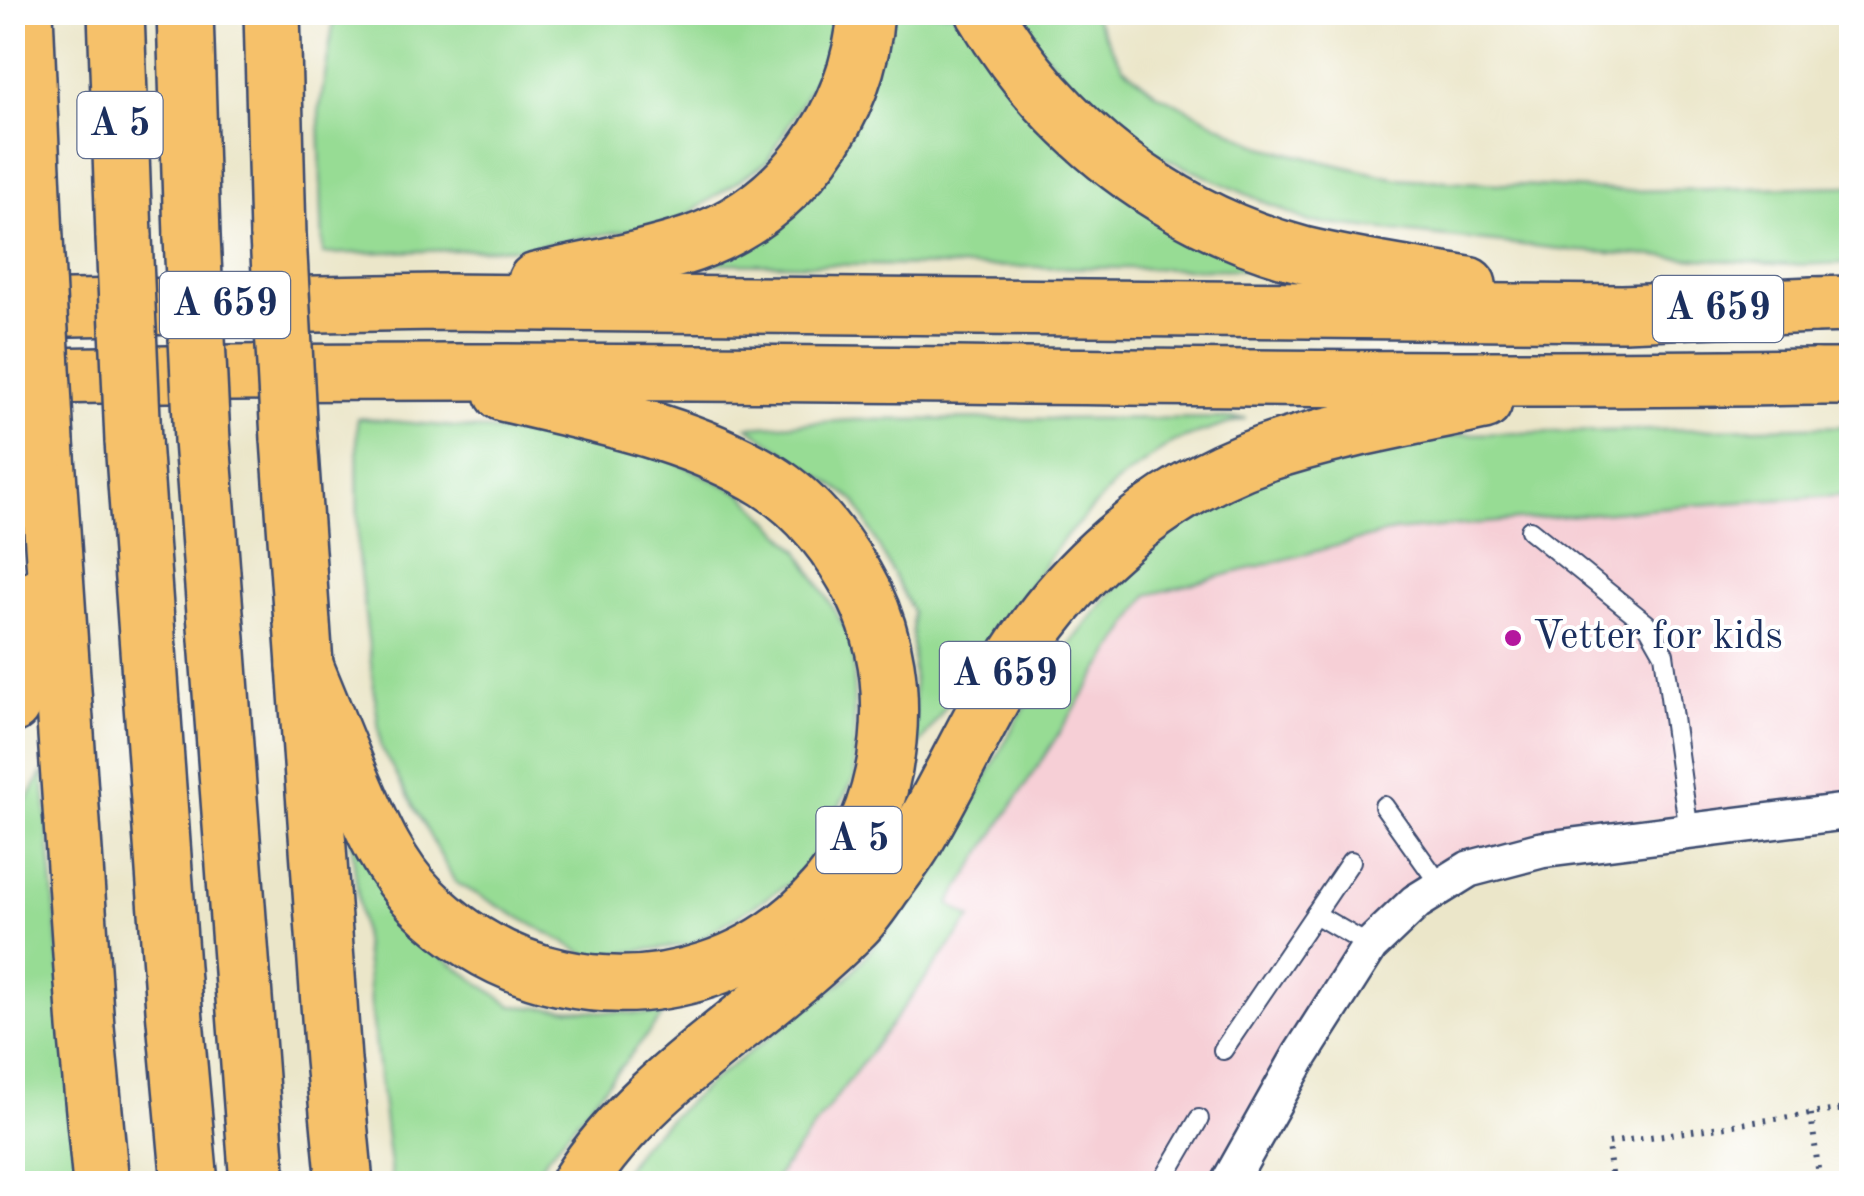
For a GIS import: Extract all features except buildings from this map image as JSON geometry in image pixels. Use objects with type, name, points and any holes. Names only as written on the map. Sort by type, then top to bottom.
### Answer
[{"type":"highway","name":"A 5","points":[[116,12],[133,441],[190,1184]]},
{"type":"highway","name":"A 5","points":[[185,12],[202,440],[258,1184]]},
{"type":"highway","points":[[272,12],[289,439],[345,1184]]},
{"type":"highway","points":[[274,131],[308,12]]},
{"type":"highway","name":"A 659","points":[[438,302],[666,252],[709,237],[749,216],[796,176],[832,126],[858,60],[866,12]]},
{"type":"highway","points":[[984,12],[1002,44],[1061,116],[1132,175],[1213,222],[1302,254],[1623,313]]},
{"type":"highway","points":[[25,15],[52,544],[101,1184]]},
{"type":"highway","name":"A 659","points":[[12,309],[438,302],[1623,313],[1833,305]]},
{"type":"highway","name":"A 5","points":[[304,666],[378,839],[396,870],[445,923],[474,944],[540,974],[616,986],[655,984],[710,970],[762,945],[794,923],[845,865],[878,795],[887,758],[890,720],[889,681],[882,644],[853,572],[806,512],[770,482],[679,438],[412,370]]},
{"type":"highway","name":"A 659","points":[[12,377],[412,370],[1580,381],[1834,377]]},
{"type":"highway","name":"A 659","points":[[578,1184],[622,1126],[668,1082],[854,925],[913,844],[1006,672],[1084,570],[1130,529],[1182,493],[1260,455],[1341,433],[1580,381]]},
{"type":"highway","points":[[12,705],[52,544]]},
{"type":"street","points":[[1228,1184],[1300,1056],[1370,946],[1416,902],[1469,869],[1542,850],[1852,811]]},
{"type":"lane","points":[[1530,530],[1647,624],[1664,654],[1689,832]]},
{"type":"lane","points":[[1384,806],[1441,886]]},
{"type":"lane","points":[[1223,1050],[1350,861]]},
{"type":"lane","points":[[1315,914],[1370,946]]},
{"type":"lane","points":[[1162,1184],[1199,1120]]},
{"type":"path","points":[[1850,12],[1847,182],[1852,182]]},
{"type":"path","points":[[1612,1184],[1608,1143],[1852,1108]]},
{"type":"path","points":[[1811,1114],[1820,1184]]},
{"type":"shaded area","points":[[1851,495],[1851,794],[1556,832],[1468,856],[1390,903],[1325,986],[1212,1183],[772,1184],[971,919],[949,905],[1148,595],[1394,531]]},
{"type":"green space","points":[[970,12],[1280,270],[697,263],[781,221],[879,13]]},
{"type":"green space","points":[[335,13],[835,13],[825,62],[767,162],[676,222],[523,248],[323,254],[319,113]]},
{"type":"green space","points":[[1010,13],[1092,13],[1123,67],[1156,93],[1263,147],[1393,178],[1626,191],[1851,186],[1851,263],[1790,265],[1579,251],[1309,222],[1149,151],[1085,100]]},
{"type":"green space","points":[[357,418],[587,439],[668,458],[743,494],[799,551],[853,641],[855,777],[800,877],[692,944],[591,957],[455,882],[381,747],[358,556]]},
{"type":"green space","points":[[1246,418],[1173,442],[1116,483],[1059,544],[915,751],[912,611],[855,500],[748,427],[852,420]]},
{"type":"green space","points":[[1851,426],[1851,495],[1394,531],[1148,595],[949,904],[971,918],[772,1183],[615,1184],[642,1144],[710,1082],[846,979],[937,869],[1018,718],[1058,660],[1129,570],[1194,515],[1290,466],[1465,434]]},
{"type":"green space","points":[[43,772],[79,1183],[13,1184],[13,824]]},
{"type":"green space","points":[[350,830],[392,903],[441,956],[512,1006],[663,1015],[526,1183],[392,1183]]},
{"type":"place","name":"Vetter for kids","points":[[1513,638]]}]
